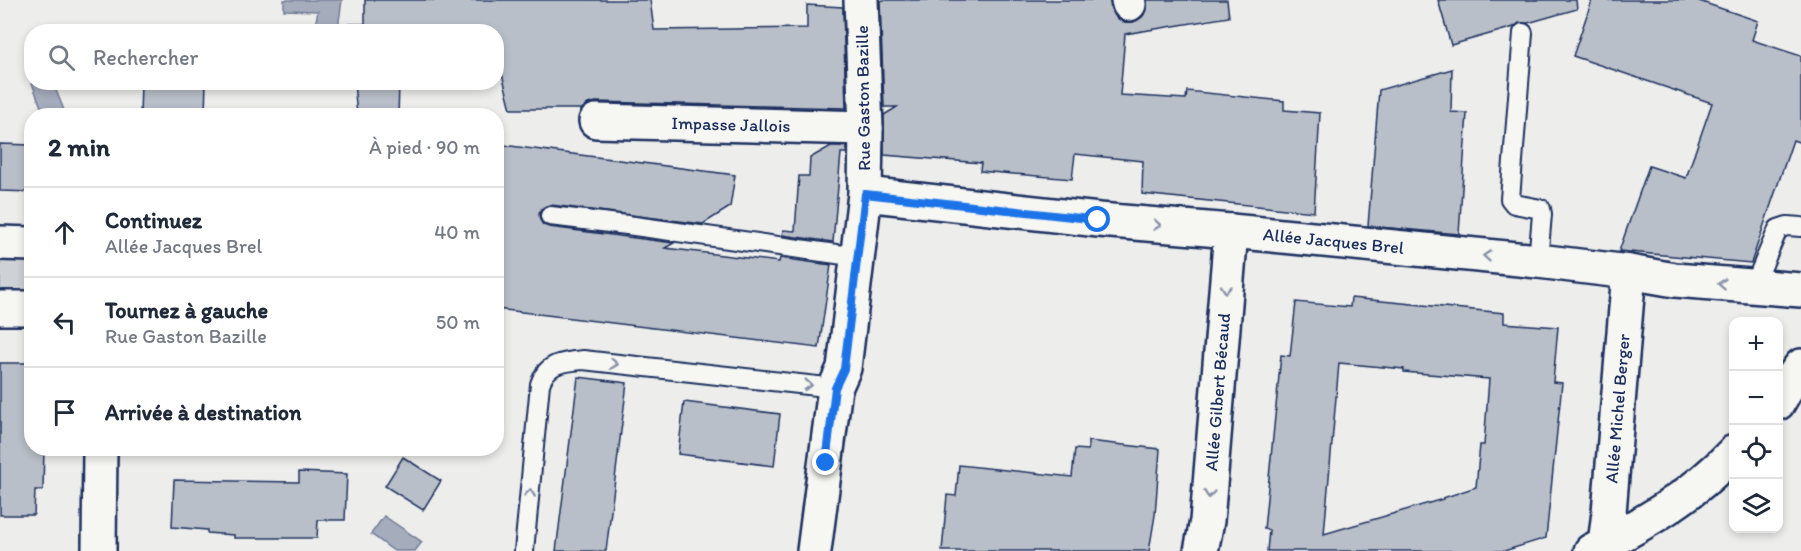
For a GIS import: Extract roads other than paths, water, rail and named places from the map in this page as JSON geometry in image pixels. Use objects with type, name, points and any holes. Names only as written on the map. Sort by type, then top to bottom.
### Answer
[{"type":"street","name":"Rue Gaston Bazille","points":[[814,551],[835,388],[844,369],[865,194],[866,128],[861,0]]},
{"type":"street","name":"Impasse Jallois","points":[[596,121],[866,128]]},
{"type":"street","name":"Allée Jacques Brel","points":[[865,194],[1098,220],[1538,261],[1675,280],[1801,290]]},
{"type":"street","name":"Allée Gilbert Bécaud","points":[[1201,551],[1207,520],[1231,231]]},
{"type":"street","points":[[0,243],[24,244]]},
{"type":"street","name":"Allée Michel Berger","points":[[1598,547],[1609,512],[1629,272]]},
{"type":"street","points":[[0,308],[24,308]]},
{"type":"street","points":[[1783,397],[1793,376],[1801,366]]},
{"type":"street","points":[[1783,404],[1792,402],[1801,395]]},
{"type":"street","points":[[99,551],[100,456]]},
{"type":"street","points":[[1598,547],[1671,506],[1729,457]]},
{"type":"lane","points":[[1523,33],[1510,199],[1514,204],[1541,209],[1538,261]]},
{"type":"lane","points":[[550,216],[858,257]]},
{"type":"lane","points":[[1754,286],[1778,229],[1787,226],[1801,227]]},
{"type":"lane","points":[[524,551],[540,384],[543,375],[551,366],[583,360],[835,388]]},
{"type":"water","points":[[284,0],[342,0],[339,24],[315,24],[318,11],[284,10]]},
{"type":"water","points":[[35,90],[56,90],[63,108],[41,108]]},
{"type":"water","points":[[384,516],[422,542],[415,551],[394,551],[371,534]]}]
